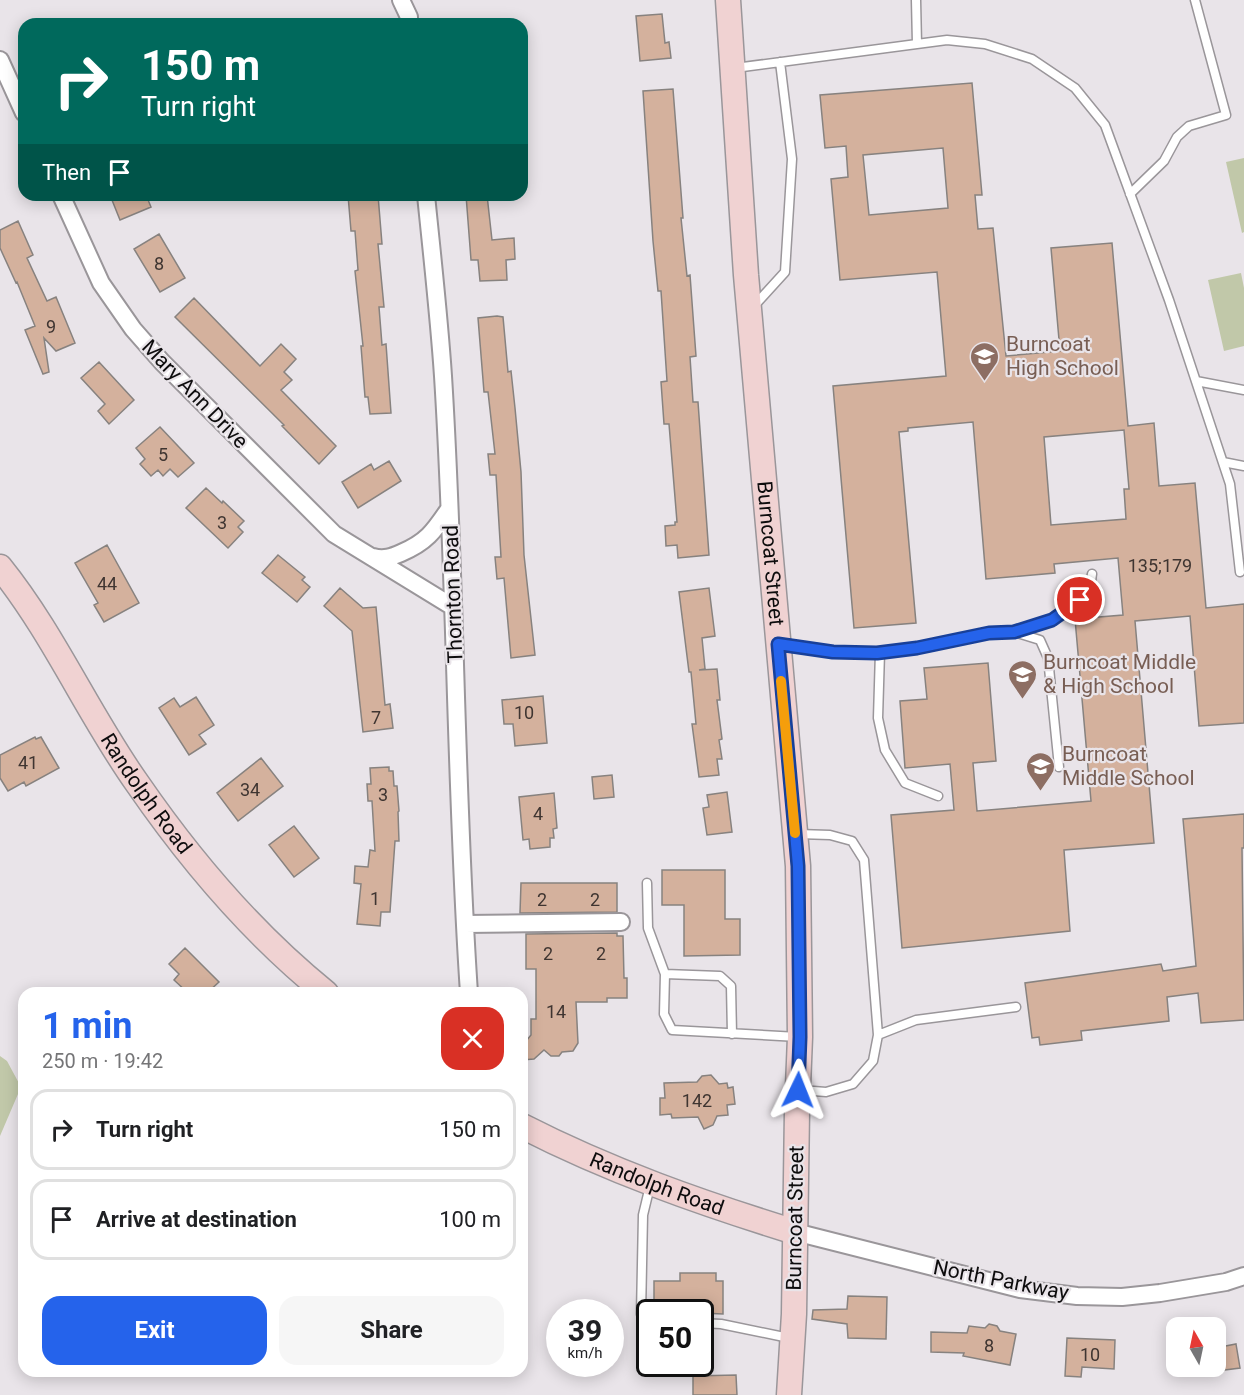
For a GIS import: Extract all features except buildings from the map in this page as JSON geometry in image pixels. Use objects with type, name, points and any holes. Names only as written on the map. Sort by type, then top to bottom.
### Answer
[{"type":"main road","name":"Burncoat Street","points":[[728,0],[750,310],[798,866],[800,1037],[789,1395]]},
{"type":"main road","name":"Randolph Road","points":[[0,567],[17,588],[41,626],[136,783],[191,855],[252,924],[320,987]]},
{"type":"main road","name":"Randolph Road","points":[[528,1129],[580,1155],[650,1184],[795,1232]]},
{"type":"street","points":[[401,0],[409,18]]},
{"type":"street","points":[[0,60],[18,100]]},
{"type":"street","name":"Mary Ann Drive","points":[[64,201],[101,283],[133,329],[162,362],[309,512],[334,534],[453,606]]},
{"type":"street","name":"Thornton Road","points":[[427,201],[443,374],[469,987]]},
{"type":"street","points":[[373,557],[382,559],[419,545],[433,533],[449,509]]},
{"type":"street","points":[[465,924],[621,922]]},
{"type":"street","name":"North Parkway","points":[[795,1232],[1020,1289],[1077,1296],[1122,1298],[1179,1291],[1244,1276]]},
{"type":"lane","points":[[916,0],[917,44]]},
{"type":"lane","points":[[1130,194],[1164,161],[1177,138],[1189,126],[1226,115],[1195,0]]},
{"type":"lane","points":[[732,68],[947,40],[986,45],[1032,59],[1075,88],[1105,125],[1169,300],[1230,484],[1241,565]]},
{"type":"lane","points":[[750,310],[785,272],[792,159],[780,62]]},
{"type":"lane","points":[[1196,381],[1244,390]]},
{"type":"lane","points":[[1223,462],[1244,466]]},
{"type":"lane","points":[[778,644],[833,652],[880,652],[917,648],[989,633],[1014,632],[1052,620],[1080,600],[1089,591],[1092,574]]},
{"type":"lane","points":[[1014,632],[1040,640],[1048,658],[1059,767]]},
{"type":"lane","points":[[880,652],[878,718],[885,750],[904,783],[938,796]]},
{"type":"lane","points":[[795,834],[830,835],[852,842],[864,860],[878,1035],[873,1061],[853,1084],[826,1092],[798,1090]]},
{"type":"lane","points":[[647,883],[648,928],[665,974],[664,1014],[672,1030],[800,1037]]},
{"type":"lane","points":[[665,974],[720,976],[731,986],[732,1034]]},
{"type":"lane","points":[[878,1035],[916,1020],[1016,1007]]},
{"type":"lane","points":[[641,1299],[643,1215],[650,1184]]},
{"type":"lane","points":[[714,1324],[792,1339]]},
{"type":"green space","points":[[1244,158],[1244,232],[1242,233],[1226,162]]},
{"type":"green space","points":[[1241,273],[1244,288],[1244,346],[1224,351],[1208,280]]},
{"type":"green space","points":[[0,1056],[7,1061],[18,1081],[18,1094],[0,1136]]},
{"type":"slow traffic","points":[[781,681],[795,833]]},
{"type":"place","name":"Burncoat High School","points":[[985,382]]},
{"type":"place","name":"Burncoat Middle & High School","points":[[1022,700]]},
{"type":"place","name":"Burncoat Middle School","points":[[1041,792]]},
{"type":"route","points":[[798,1090],[800,1037],[798,866],[778,644],[833,652],[877,653],[917,648],[989,633],[1014,632],[1052,620],[1080,600]]}]
